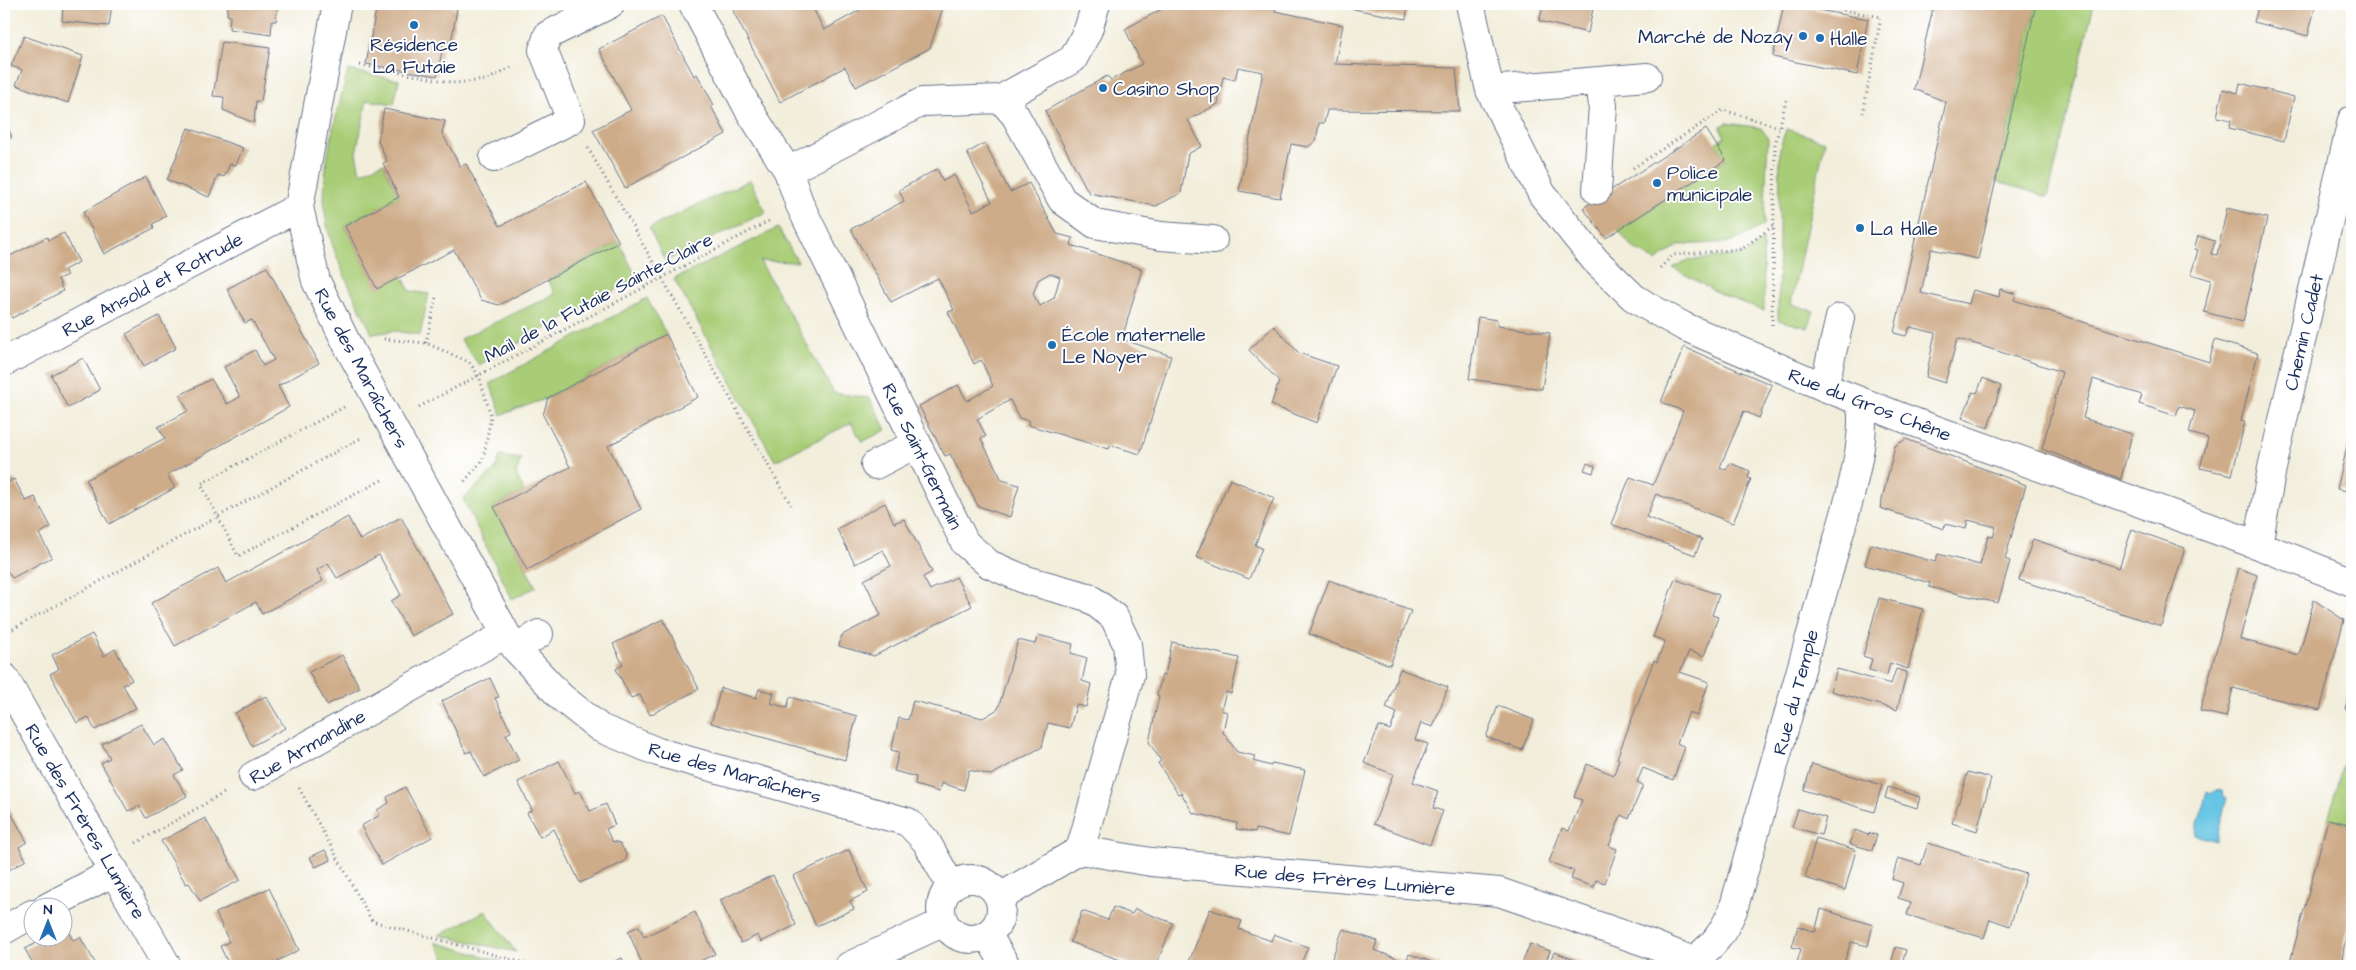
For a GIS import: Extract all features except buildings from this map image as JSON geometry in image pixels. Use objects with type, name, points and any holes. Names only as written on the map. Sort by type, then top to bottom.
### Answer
[{"type":"street","name":"Rue des Maraîchers","points":[[338,4],[299,207],[316,281],[350,350],[511,641],[561,697],[600,728],[658,752],[908,822],[926,841],[951,886]]},
{"type":"street","points":[[494,158],[571,120],[542,50],[548,35],[610,4]]},
{"type":"street","name":"Rue Saint-Germain","points":[[693,4],[749,110],[794,186],[965,543],[989,564],[1026,580],[1088,597],[1114,617],[1127,644],[1130,675],[1080,850]]},
{"type":"street","points":[[794,186],[922,102],[1001,99],[1073,59],[1088,30],[1096,4]]},
{"type":"street","name":"Rue du Gros Chêne","points":[[1470,4],[1490,90],[1542,194],[1595,260],[1633,297],[1683,326],[1861,402],[2258,545],[2352,582]]},
{"type":"street","points":[[1490,90],[1647,77]]},
{"type":"street","points":[[1597,190],[1603,106],[1600,82]]},
{"type":"street","points":[[1001,99],[1015,115],[1062,200],[1095,224],[1161,236],[1213,240]]},
{"type":"street","name":"Chemin Cadet","points":[[2258,545],[2274,458],[2352,120]]},
{"type":"street","name":"Rue Ansold et Rotrude","points":[[4,362],[299,207]]},
{"type":"street","points":[[1824,387],[1840,318]]},
{"type":"street","name":"Rue du Temple","points":[[1694,964],[1723,933],[1734,910],[1850,496],[1862,440],[1864,422],[1861,402]]},
{"type":"street","points":[[874,465],[917,443]]},
{"type":"street","points":[[511,641],[539,634]]},
{"type":"street","name":"Rue Armandine","points":[[253,776],[511,641]]},
{"type":"street","name":"Rue des Frères Lumière","points":[[4,677],[167,966]]},
{"type":"street","points":[[999,898],[1080,850]]},
{"type":"street","name":"Rue des Frères Lumière","points":[[1080,850],[1151,862],[1499,892],[1648,943],[1694,964]]},
{"type":"street","points":[[61,898],[111,865]]},
{"type":"street","points":[[968,879],[978,879],[986,883],[999,898],[1000,918],[995,927],[987,934],[978,938],[963,937],[950,930],[944,922],[941,912],[942,902],[951,886],[968,879]]},
{"type":"street","points":[[4,930],[22,920]]},
{"type":"street","points":[[849,966],[944,922]]},
{"type":"street","points":[[987,934],[1006,966]]},
{"type":"path","points":[[1809,4],[1881,17],[1863,113]]},
{"type":"path","points":[[327,59],[455,83],[487,80],[542,50]]},
{"type":"path","points":[[1772,325],[1775,145],[1787,98]]},
{"type":"path","points":[[1597,190],[1723,110],[1779,127]]},
{"type":"path","points":[[571,120],[791,505]]},
{"type":"path","name":"Mail de la Futaie Sainte-Claire","points":[[416,409],[662,278],[794,186]]},
{"type":"path","points":[[1660,268],[1673,255],[1742,249],[1773,225]]},
{"type":"path","points":[[426,343],[436,297]]},
{"type":"path","points":[[350,350],[384,340],[426,343],[469,362],[479,376],[491,416],[483,460],[452,496],[437,508]]},
{"type":"path","points":[[349,404],[201,484],[238,556],[388,477]]},
{"type":"path","points":[[4,634],[366,435]]},
{"type":"path","points":[[283,759],[372,921],[535,966]]},
{"type":"path","name":"Rue Armandine","points":[[111,865],[253,776]]},
{"type":"green space","points":[[1899,4],[1934,4],[1932,13]]},
{"type":"green space","points":[[2036,4],[2094,4],[2048,197],[1996,181]]},
{"type":"green space","points":[[348,70],[399,80],[394,104],[367,100],[356,153],[360,173],[383,163],[399,197],[345,226],[377,288],[402,276],[410,291],[429,294],[420,335],[394,331],[372,334],[332,243],[325,213],[325,177],[327,159]]},
{"type":"green space","points":[[1727,123],[1761,128],[1768,138],[1764,225],[1733,242],[1679,245],[1656,261],[1632,247],[1618,230],[1726,160],[1715,143],[1725,137],[1720,127]]},
{"type":"green space","points":[[1786,129],[1825,141],[1791,304],[1814,311],[1808,328],[1778,320],[1780,148]]},
{"type":"green space","points":[[750,180],[766,212],[665,261],[649,228]]},
{"type":"green space","points":[[778,228],[798,262],[760,261],[834,393],[870,398],[886,430],[862,442],[851,423],[775,461],[674,279]]},
{"type":"green space","points":[[1763,240],[1764,311],[1720,294],[1673,268],[1685,261],[1746,254]]},
{"type":"green space","points":[[619,242],[637,278],[479,365],[460,339],[555,294],[548,280]]},
{"type":"green space","points":[[647,298],[666,334],[548,398],[501,415],[490,383]]},
{"type":"green space","points":[[500,456],[521,459],[516,474],[524,491],[494,507],[536,587],[512,599],[463,499],[495,470]]},
{"type":"green space","points":[[2352,730],[2352,825],[2328,819]]},
{"type":"green space","points":[[485,911],[516,952],[439,935]]},
{"type":"green space","points":[[435,942],[500,961],[487,966],[450,966]]},
{"type":"water","points":[[2216,790],[2222,791],[2223,797],[2227,798],[2216,841],[2195,835],[2207,792],[2211,794]]},
{"type":"place","name":"Résidence La Futaie","points":[[414,25]]},
{"type":"place","name":"Marché de Nozay","points":[[1803,36]]},
{"type":"place","name":"Halle","points":[[1820,38]]},
{"type":"place","name":"Casino Shop","points":[[1103,88]]},
{"type":"place","name":"Police municipale","points":[[1657,183]]},
{"type":"place","name":"La Halle","points":[[1860,228]]},
{"type":"place","name":"École maternelle Le Noyer","points":[[1052,345]]}]
